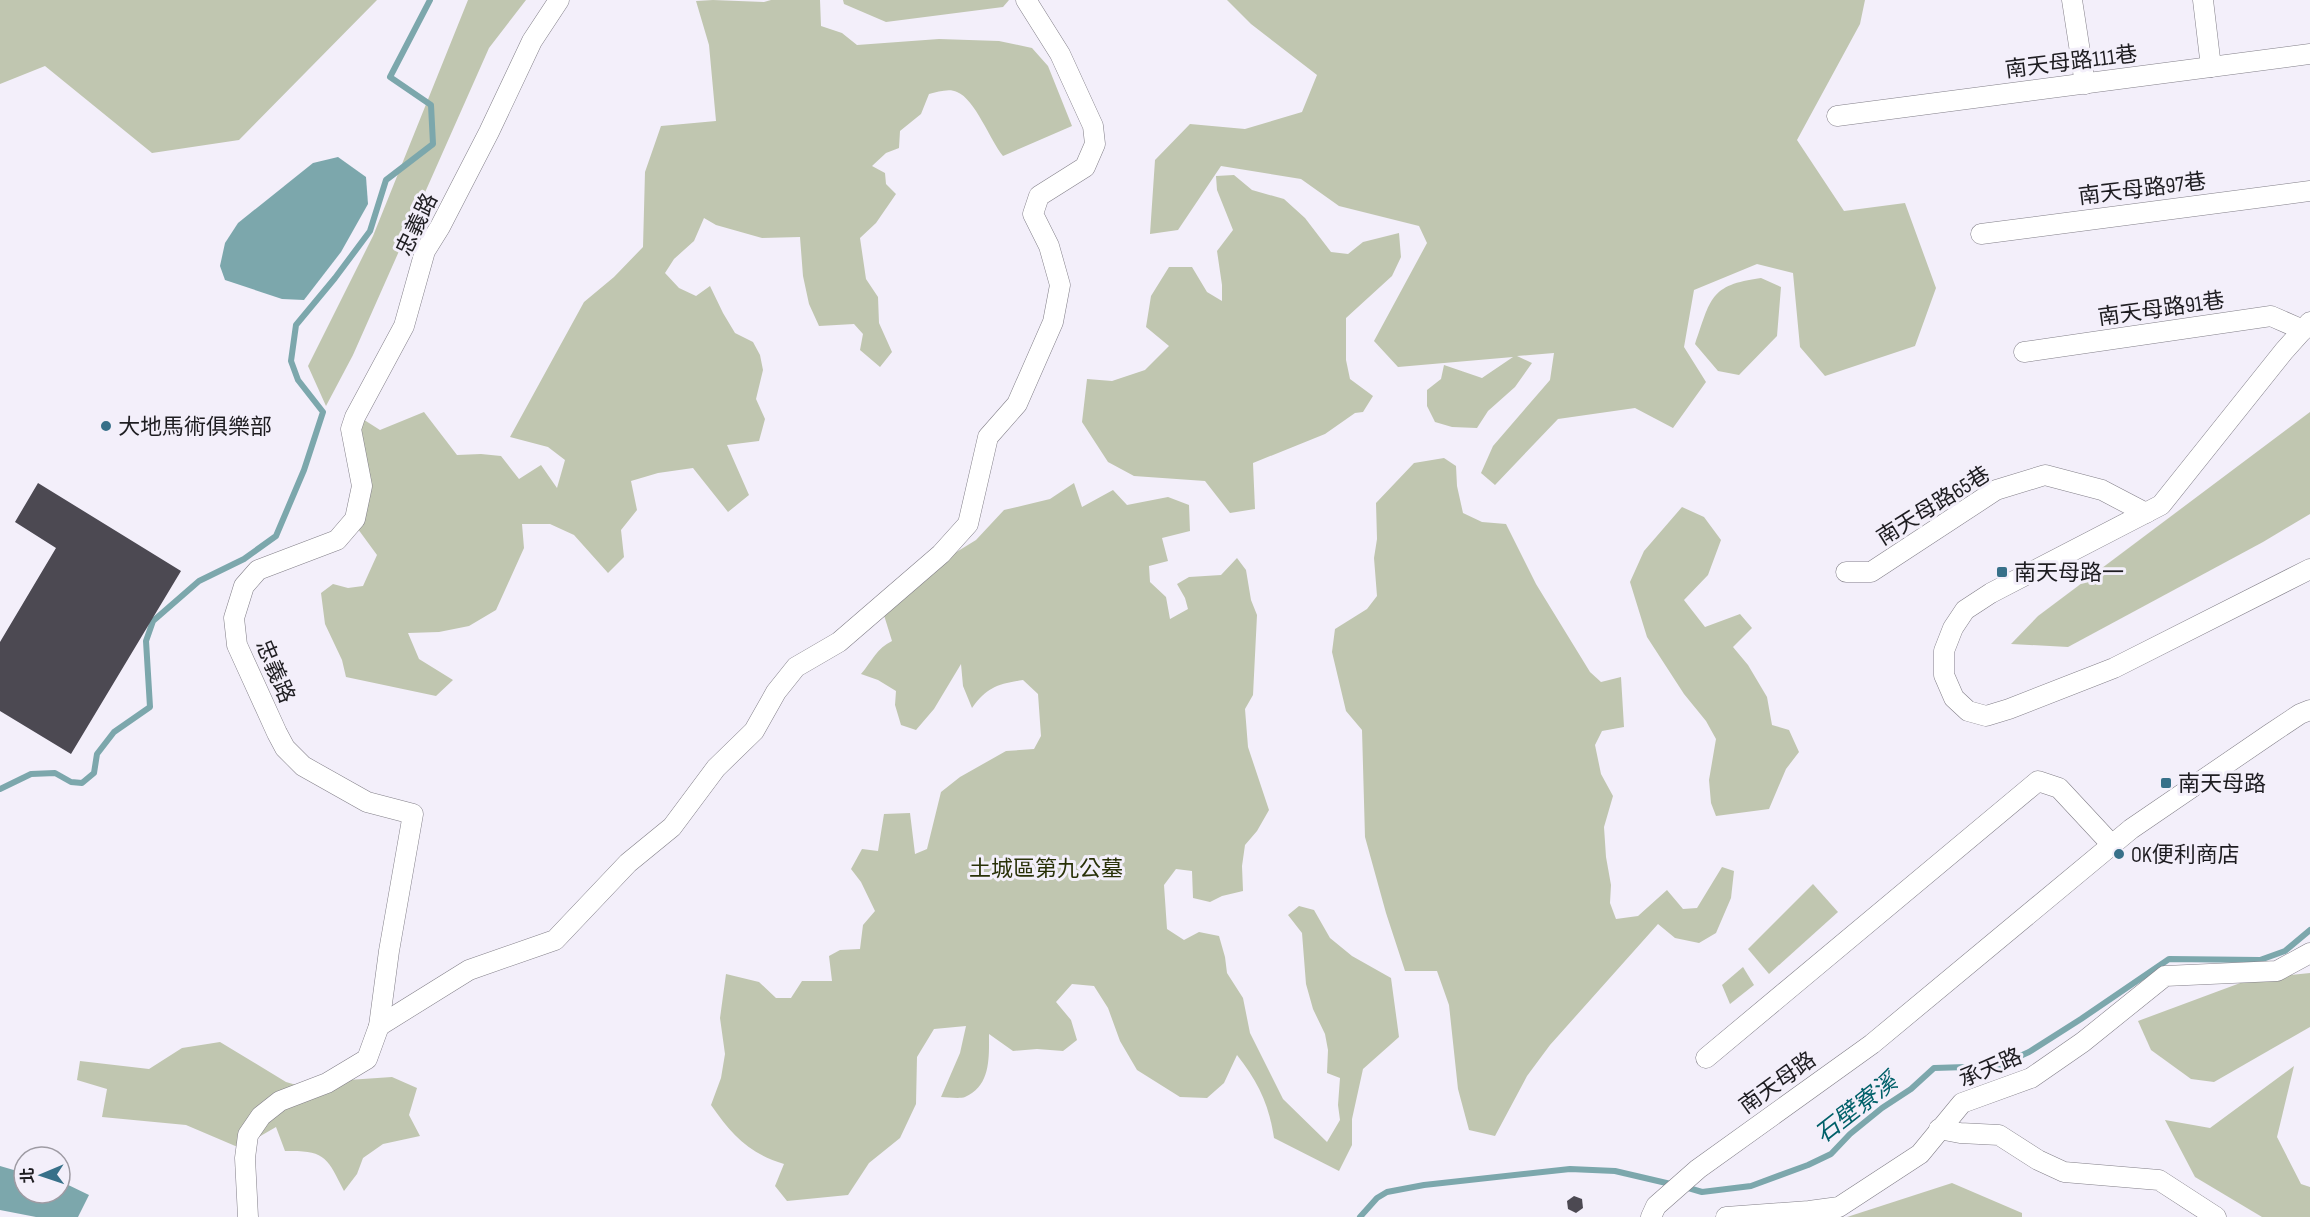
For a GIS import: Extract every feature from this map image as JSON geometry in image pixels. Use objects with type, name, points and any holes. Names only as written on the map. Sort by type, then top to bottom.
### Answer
[{"type":"street","name":"忠義路","points":[[248,1217],[245,1158],[248,1135],[261,1116],[280,1101],[327,1083],[367,1059],[379,1026],[389,951],[413,814],[367,802],[303,766],[285,748],[237,645],[234,618],[244,585],[258,570],[338,540],[355,519],[362,486],[351,429],[355,417],[404,326],[425,251],[469,172],[531,41],[559,0]]},
{"type":"street","points":[[379,1026],[469,970],[555,940],[628,863],[672,827],[716,768],[754,730],[776,692],[796,667],[839,642],[941,554],[968,524],[988,437],[1017,404],[1053,322],[1060,285],[1049,246],[1033,214],[1039,196],[1085,167],[1095,144],[1093,126],[1060,54],[1026,0]]},
{"type":"street","points":[[2072,0],[2085,84]]},
{"type":"street","points":[[2203,0],[2211,67]]},
{"type":"street","name":"南天母路111巷","points":[[1837,116],[2310,54]]},
{"type":"street","name":"南天母路97巷","points":[[1981,234],[2310,191]]},
{"type":"street","name":"南天母路91巷","points":[[2024,352],[2271,316],[2306,326]]},
{"type":"street","points":[[2306,326],[2162,505],[1991,593],[1965,610],[1953,628],[1944,651],[1944,675],[1954,698],[1968,711],[1986,716],[2114,668],[2310,569]]},
{"type":"street","name":"南天母路65巷","points":[[1846,572],[1871,573],[1996,490],[2045,475],[2102,490],[2146,513]]},
{"type":"street","name":"南天母路","points":[[1653,1211],[1698,1169],[1872,1044],[2131,829],[2300,714],[2310,710]]},
{"type":"street","points":[[1706,1058],[2038,781],[2059,788],[2112,844]]},
{"type":"street","name":"承天路","points":[[1726,1217],[1839,1207],[1920,1154],[1962,1103],[2031,1078],[2083,1042],[2165,976],[2277,971],[2310,953]]},
{"type":"street","points":[[1939,1129],[1960,1133],[1999,1134],[2038,1160],[2064,1172],[2159,1180],[2216,1217]]},
{"type":"green space","points":[[0,0],[377,0],[239,140],[152,153],[45,66],[0,84]]},
{"type":"green space","points":[[468,0],[526,0],[489,48],[353,355],[326,406],[308,366],[373,236]]},
{"type":"green space","points":[[820,0],[821,26],[842,33],[857,45],[939,39],[999,41],[1032,48],[1048,66],[1072,126],[1003,156],[976,111],[964,96],[951,90],[929,94],[921,114],[900,131],[899,148],[886,153],[872,166],[885,173],[886,184],[896,194],[876,223],[860,238],[866,279],[878,297],[879,323],[892,352],[880,367],[860,350],[863,334],[854,324],[819,326],[809,304],[803,276],[800,237],[762,238],[716,225],[704,218],[694,241],[674,259],[665,273],[679,288],[696,296],[710,286],[735,333],[753,342],[760,355],[763,370],[756,399],[765,419],[759,441],[727,445],[749,495],[728,512],[693,468],[658,473],[631,481],[637,510],[621,530],[624,557],[608,573],[574,535],[550,524],[522,524],[524,548],[496,610],[469,626],[439,632],[408,633],[419,659],[453,680],[436,696],[346,677],[342,660],[325,624],[321,593],[333,584],[348,588],[363,586],[377,555],[355,525],[358,416],[380,430],[424,412],[457,455],[501,456],[519,479],[541,465],[557,488],[565,460],[548,447],[510,437],[584,302],[614,277],[643,247],[645,172],[661,126],[716,121],[709,45],[696,1],[764,2]]},
{"type":"green space","points":[[843,0],[1009,0],[1003,7],[886,22],[844,4]]},
{"type":"green space","points":[[1227,0],[1865,0],[1860,24],[1797,140],[1844,211],[1905,203],[1936,288],[1915,346],[1825,376],[1800,347],[1793,273],[1757,264],[1694,290],[1684,347],[1706,382],[1673,428],[1635,408],[1558,419],[1495,485],[1481,473],[1493,446],[1550,380],[1554,353],[1517,356],[1532,363],[1515,387],[1488,411],[1477,428],[1452,427],[1435,422],[1427,406],[1427,390],[1441,379],[1444,365],[1482,378],[1513,357],[1398,367],[1374,341],[1427,243],[1419,226],[1339,206],[1301,179],[1221,166],[1178,230],[1150,234],[1155,160],[1190,124],[1245,129],[1302,112],[1317,75],[1251,24]]},
{"type":"green space","points":[[1234,175],[1252,190],[1284,199],[1305,218],[1331,252],[1348,254],[1363,242],[1399,233],[1401,257],[1392,276],[1346,318],[1346,360],[1350,379],[1373,396],[1363,412],[1355,413],[1325,434],[1253,463],[1255,509],[1230,513],[1205,481],[1134,476],[1108,462],[1082,422],[1087,379],[1112,381],[1145,370],[1169,346],[1146,327],[1151,296],[1169,267],[1192,267],[1207,292],[1222,301],[1217,251],[1233,230],[1217,190],[1216,176]]},
{"type":"green space","points":[[1761,278],[1781,287],[1777,336],[1739,375],[1718,371],[1695,344],[1709,305],[1721,290],[1744,281]]},
{"type":"green space","points":[[2310,412],[2310,514],[2263,542],[2068,647],[2011,644],[2038,616]]},
{"type":"green space","points":[[1444,458],[1456,466],[1457,486],[1463,513],[1482,522],[1506,524],[1536,584],[1590,672],[1601,682],[1621,677],[1624,727],[1602,731],[1595,745],[1601,774],[1613,796],[1604,827],[1611,885],[1610,903],[1616,919],[1638,916],[1667,890],[1683,909],[1697,908],[1722,867],[1734,871],[1731,898],[1716,933],[1699,943],[1675,938],[1658,924],[1550,1045],[1527,1076],[1495,1136],[1469,1130],[1458,1089],[1449,1005],[1437,971],[1405,971],[1365,837],[1362,730],[1346,711],[1332,652],[1335,629],[1367,609],[1377,596],[1374,558],[1377,539],[1376,503],[1414,463]]},
{"type":"green space","name":"土城區第九公墓","points":[[1074,483],[1082,507],[1113,490],[1127,505],[1168,497],[1189,505],[1190,531],[1162,538],[1168,561],[1149,566],[1150,582],[1166,597],[1170,619],[1188,609],[1177,584],[1189,577],[1221,575],[1237,558],[1246,570],[1251,600],[1257,615],[1253,695],[1245,709],[1248,747],[1269,810],[1257,831],[1245,845],[1242,866],[1243,891],[1222,896],[1210,902],[1193,898],[1192,871],[1176,869],[1164,885],[1167,929],[1184,940],[1199,932],[1219,936],[1227,973],[1243,998],[1250,1033],[1283,1099],[1327,1142],[1340,1120],[1338,1105],[1340,1078],[1327,1073],[1328,1050],[1325,1034],[1313,1009],[1306,984],[1302,933],[1288,915],[1299,906],[1314,910],[1330,938],[1352,956],[1391,978],[1399,1037],[1363,1069],[1352,1119],[1352,1145],[1339,1171],[1274,1138],[1262,1094],[1237,1055],[1224,1083],[1207,1098],[1180,1097],[1137,1070],[1120,1041],[1108,1008],[1094,986],[1072,984],[1056,1002],[1071,1020],[1077,1040],[1063,1051],[1037,1049],[1013,1051],[989,1034],[987,1070],[980,1086],[965,1097],[941,1097],[960,1053],[966,1026],[934,1029],[917,1057],[916,1104],[900,1138],[869,1163],[848,1195],[787,1201],[775,1186],[784,1164],[771,1160],[742,1142],[711,1105],[721,1078],[725,1054],[720,1018],[726,974],[759,982],[776,998],[791,998],[802,981],[832,981],[829,956],[840,950],[860,949],[863,925],[875,911],[861,882],[851,869],[862,849],[878,851],[884,814],[910,813],[915,854],[927,849],[941,792],[960,777],[1006,751],[1034,749],[1041,736],[1038,694],[1023,680],[1007,683],[988,691],[972,708],[963,686],[961,664],[934,709],[916,730],[901,725],[895,705],[896,691],[878,680],[861,674],[878,651],[892,641],[883,612],[937,564],[976,540],[1004,510],[1050,499]]},
{"type":"green space","points":[[1682,507],[1704,517],[1721,540],[1708,575],[1684,600],[1705,627],[1740,614],[1752,628],[1733,647],[1748,665],[1767,697],[1772,725],[1789,730],[1799,752],[1786,769],[1769,809],[1716,816],[1711,803],[1709,780],[1716,739],[1706,721],[1684,694],[1647,637],[1630,582],[1644,551]]},
{"type":"green space","points":[[1813,884],[1838,912],[1769,974],[1748,949]]},
{"type":"green space","points":[[1743,967],[1754,985],[1730,1004],[1722,985]]},
{"type":"green space","points":[[2310,973],[2310,1027],[2214,1082],[2191,1079],[2151,1050],[2138,1021],[2251,979]]},
{"type":"green space","points":[[220,1042],[286,1082],[310,1089],[348,1080],[392,1077],[417,1088],[409,1115],[420,1136],[383,1144],[363,1158],[357,1174],[344,1191],[333,1170],[323,1158],[309,1152],[285,1151],[276,1127],[240,1148],[186,1125],[102,1117],[107,1089],[77,1080],[80,1061],[149,1069],[182,1048]]},
{"type":"green space","points":[[2294,1066],[2277,1137],[2301,1184],[2310,1187],[2310,1217],[2262,1217],[2195,1177],[2165,1120],[2210,1128]]},
{"type":"green space","points":[[1952,1183],[2022,1213],[2022,1217],[1847,1217]]},
{"type":"water","points":[[338,157],[366,177],[368,204],[341,252],[304,300],[282,299],[225,280],[220,266],[225,243],[238,223],[313,163]]},
{"type":"water","points":[[0,1166],[12,1170],[12,1205],[72,1205],[72,1187],[89,1195],[78,1217],[36,1217],[0,1210]]},
{"type":"building","points":[[38,483],[181,571],[71,754],[0,711],[0,642],[56,548],[15,522]]},
{"type":"building","points":[[1574,1196],[1582,1199],[1583,1208],[1576,1213],[1568,1209],[1567,1201]]},
{"type":"waterway","points":[[0,789],[31,774],[55,773],[71,782],[82,783],[94,773],[97,754],[114,732],[150,707],[146,641],[153,621],[199,581],[244,559],[276,536],[304,470],[323,412],[298,380],[291,361],[296,325],[370,231],[386,180],[433,144],[431,105],[390,77],[430,0]]},
{"type":"waterway","name":"石壁寮溪","points":[[1685,1187],[1702,1192],[1751,1186],[1808,1165],[1831,1154],[1850,1134],[1882,1108],[1911,1089],[1934,1068],[1998,1066],[2029,1052],[2169,959],[2260,960],[2285,951],[2310,930]]},
{"type":"waterway","name":"石壁寮溪","points":[[1360,1217],[1377,1198],[1387,1192],[1424,1185],[1570,1169],[1615,1171],[1675,1185]]},
{"type":"place","name":"大地馬術俱樂部","points":[[106,426]]},
{"type":"place","name":"南天母路一","points":[[2002,572]]},
{"type":"place","name":"南天母路","points":[[2166,783]]},
{"type":"place","name":"OK便利商店","points":[[2119,854]]}]
